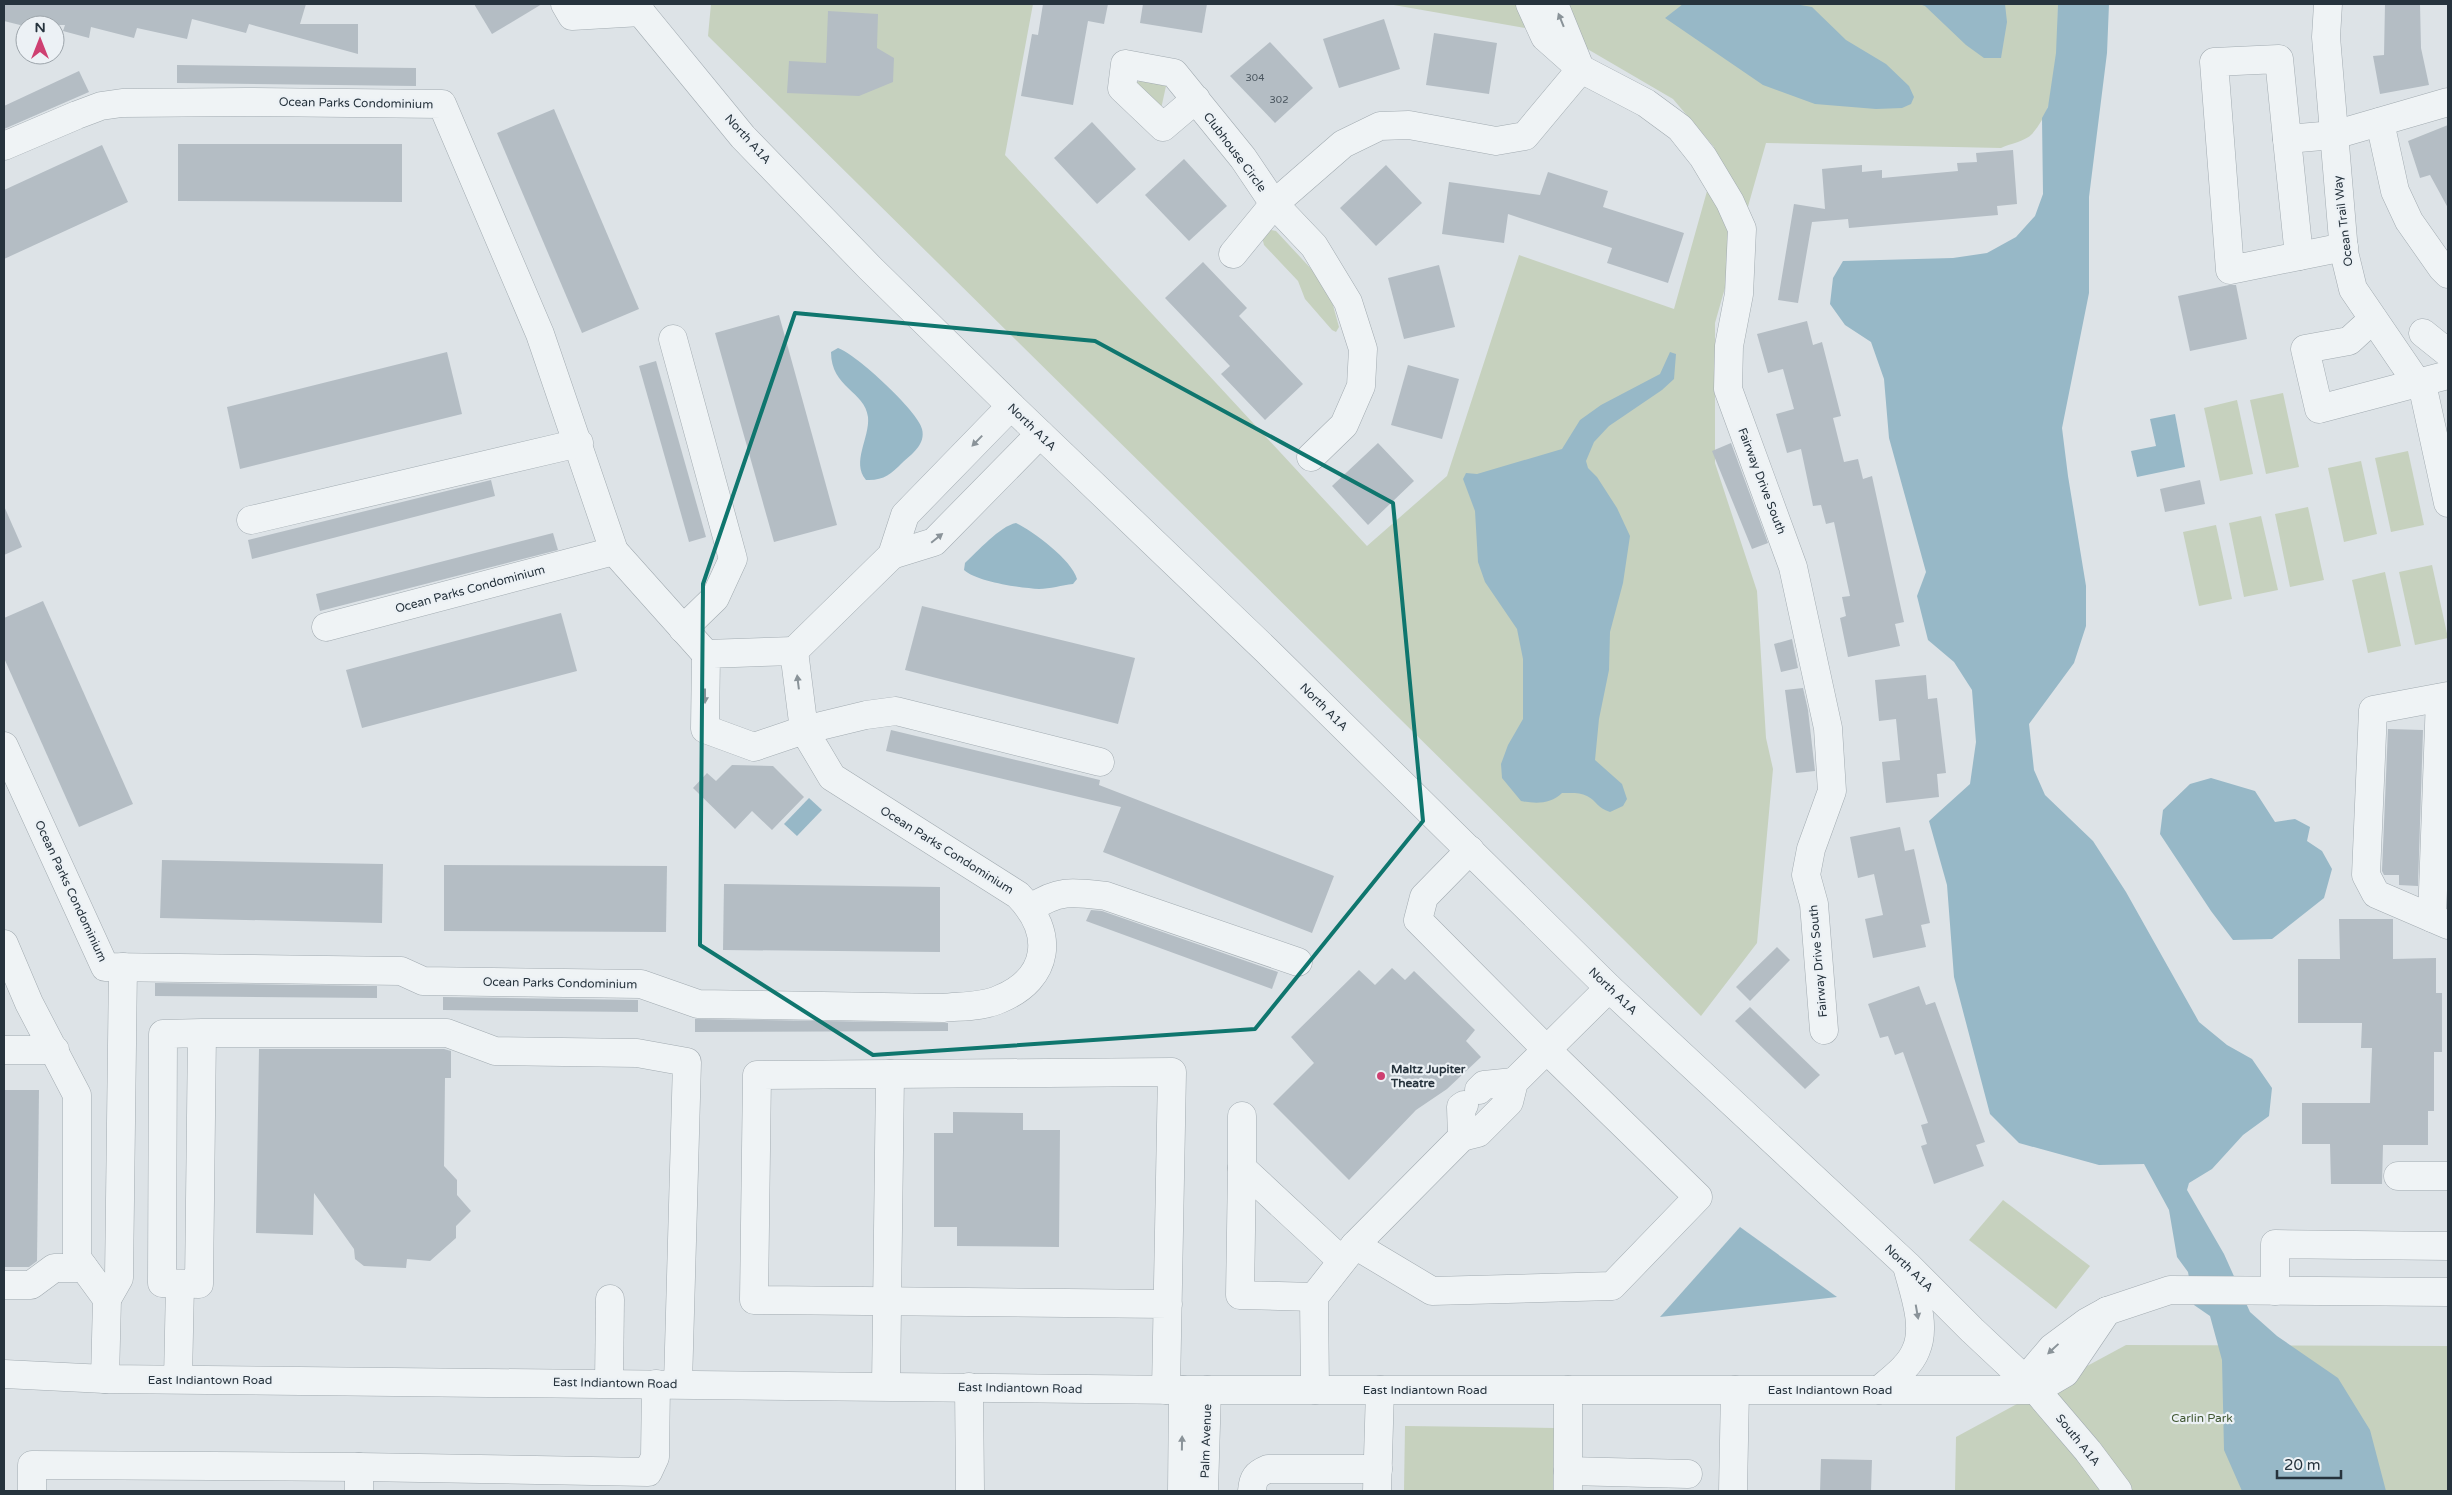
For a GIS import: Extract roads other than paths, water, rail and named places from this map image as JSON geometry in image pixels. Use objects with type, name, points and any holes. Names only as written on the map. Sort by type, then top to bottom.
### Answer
[{"type":"street","points":[[565,4],[572,16],[638,8]]},
{"type":"street","name":"Fairway Drive South","points":[[1530,4],[1545,37],[1581,69],[1646,104],[1680,128],[1703,157],[1730,202],[1742,229],[1739,294],[1729,346],[1728,389],[1794,566],[1805,630],[1828,728],[1832,791],[1811,849],[1806,876],[1814,904],[1824,1030]]},
{"type":"street","points":[[1554,4],[1581,69]]},
{"type":"street","name":"Ocean Trail Way","points":[[2328,4],[2326,37],[2334,136],[2344,247],[2353,288],[2424,393],[2448,496]]},
{"type":"street","name":"North A1A","points":[[638,8],[743,136],[870,268],[1266,650],[1609,988],[1907,1265],[2036,1390]]},
{"type":"street","points":[[2299,256],[2279,60],[2214,62],[2230,270],[2344,247]]},
{"type":"street","name":"Clubhouse Circle","points":[[1233,254],[1274,204],[1343,144],[1380,126],[1409,125],[1496,141],[1525,136],[1581,69]]},
{"type":"street","name":"Clubhouse Circle","points":[[1196,99],[1243,158],[1274,204],[1314,246],[1348,302],[1363,349],[1361,386],[1344,425],[1311,457]]},
{"type":"street","points":[[2287,139],[2334,136],[2448,102]]},
{"type":"street","name":"Ocean Parks Condominium","points":[[4,146],[101,106],[122,103],[442,104],[540,334],[579,443],[614,551],[706,654]]},
{"type":"street","points":[[2380,122],[2394,191],[2409,221],[2448,274]]},
{"type":"street","points":[[2373,319],[2349,341],[2305,349],[2319,408],[2448,375]]},
{"type":"street","points":[[2423,332],[2448,353]]},
{"type":"street","points":[[673,339],[734,560],[715,598],[683,629]]},
{"type":"street","points":[[1011,406],[905,515],[892,554],[794,651],[706,654],[705,729],[754,747],[804,730],[866,715],[896,712],[1100,762]]},
{"type":"street","points":[[892,554],[934,542],[1040,434]]},
{"type":"street","points":[[251,520],[579,443]]},
{"type":"street","name":"Ocean Parks Condominium","points":[[326,627],[614,551]]},
{"type":"street","name":"Ocean Parks Condominium","points":[[4,746],[105,967],[401,971],[423,981],[641,984],[698,1004],[943,1008],[972,1006],[999,1000],[1029,983],[1042,956],[1042,937],[1038,922],[1031,908],[1018,895],[832,777],[804,730],[794,651]]},
{"type":"street","points":[[2444,697],[2440,922],[2376,894],[2366,876],[2373,710],[2444,697]]},
{"type":"street","points":[[1242,1168],[1348,1252],[1432,1291],[1612,1286],[1698,1197],[1546,1050],[1418,920],[1424,896],[1470,850]]},
{"type":"street","points":[[1031,908],[1048,896],[1076,892],[1106,896],[1298,962]]},
{"type":"street","points":[[4,944],[29,1003],[77,1095],[77,1258],[107,1299]]},
{"type":"street","points":[[105,1379],[107,1299],[118,1278],[123,967]]},
{"type":"street","points":[[1315,1390],[1314,1297],[1348,1252],[1462,1137],[1478,1133],[1509,1102],[1514,1082],[1609,988]]},
{"type":"street","points":[[32,1491],[32,1465],[359,1479],[647,1482],[655,1457],[667,1384],[686,1062],[637,1054],[495,1051],[447,1033],[202,1033],[163,1034],[162,1283],[199,1284],[202,1033]]},
{"type":"street","points":[[4,1050],[54,1050]]},
{"type":"street","points":[[1168,1304],[754,1300],[756,1075],[1172,1072],[1168,1304],[1185,1390]]},
{"type":"street","points":[[886,1386],[890,1074]]},
{"type":"street","points":[[1462,1137],[1461,1107],[1484,1085],[1514,1082]]},
{"type":"street","points":[[1242,1116],[1240,1295],[1314,1297]]},
{"type":"street","points":[[2398,1176],[2448,1176]]},
{"type":"street","points":[[2275,1291],[2275,1244],[2448,1246]]},
{"type":"street","points":[[1879,1390],[1904,1368],[1916,1350],[1920,1332],[1907,1265]]},
{"type":"street","points":[[4,1284],[31,1285],[54,1268],[84,1268]]},
{"type":"street","points":[[178,1379],[180,1284]]},
{"type":"street","points":[[2036,1390],[2065,1373],[2107,1311],[2170,1290],[2448,1292]]},
{"type":"street","points":[[609,1383],[610,1299]]},
{"type":"street","name":"East Indiantown Road","points":[[4,1374],[105,1379],[1185,1390],[2036,1390]]},
{"type":"street","points":[[969,1387],[970,1491]]},
{"type":"street","name":"Palm Avenue","points":[[1182,1491],[1185,1390]]},
{"type":"street","name":"Palm Avenue","points":[[1185,1390],[1204,1491]]},
{"type":"street","points":[[1252,1491],[1253,1480],[1259,1473],[1268,1469],[1378,1480],[1380,1390]]},
{"type":"street","points":[[1568,1390],[1568,1481],[1688,1474]]},
{"type":"street","points":[[1733,1491],[1735,1390]]},
{"type":"street","name":"South A1A","points":[[2036,1390],[2088,1451],[2118,1491]]},
{"type":"water","points":[[1683,4],[1795,4],[1812,7],[1846,40],[1886,64],[1909,86],[1914,97],[1911,104],[1902,108],[1876,109],[1815,104],[1763,85],[1665,18]]},
{"type":"water","points":[[1919,4],[2005,4],[2007,22],[2001,58],[1984,58],[1966,45],[1925,6]]},
{"type":"water","points":[[2058,4],[2109,4],[2107,53],[2089,197],[2089,293],[2062,428],[2086,586],[2086,626],[2074,663],[2029,724],[2034,770],[2045,795],[2093,841],[2126,892],[2199,1022],[2227,1045],[2252,1059],[2272,1088],[2269,1116],[2243,1135],[2212,1169],[2189,1183],[2187,1190],[2224,1254],[2250,1312],[2277,1336],[2338,1378],[2370,1430],[2386,1491],[2242,1491],[2224,1450],[2222,1360],[2210,1316],[2194,1305],[2188,1272],[2177,1257],[2169,1210],[2144,1164],[2099,1165],[2019,1143],[1990,1114],[1954,977],[1947,885],[1929,821],[1970,784],[1976,742],[1972,690],[1954,662],[1928,640],[1917,596],[1926,572],[1889,438],[1884,379],[1871,342],[1845,325],[1830,304],[1833,278],[1843,261],[1953,258],[1987,253],[2016,237],[2035,216],[2043,194],[2042,118],[2048,107],[2056,53]]},
{"type":"water","points":[[838,348],[858,361],[886,384],[910,410],[922,429],[922,439],[917,448],[894,470],[882,478],[866,480],[862,473],[860,466],[868,417],[866,408],[861,401],[836,374],[832,364],[831,352]]},
{"type":"water","points":[[1670,352],[1676,354],[1674,379],[1662,390],[1609,426],[1594,442],[1586,461],[1588,468],[1597,477],[1617,508],[1630,536],[1623,583],[1610,632],[1609,670],[1599,719],[1595,760],[1622,784],[1627,799],[1623,806],[1610,812],[1602,809],[1587,796],[1578,793],[1562,793],[1558,797],[1543,802],[1521,801],[1502,778],[1501,764],[1508,745],[1523,719],[1523,659],[1517,629],[1485,582],[1478,562],[1475,511],[1463,479],[1466,473],[1477,474],[1562,449],[1580,420],[1601,405],[1660,374]]},
{"type":"water","points":[[2175,414],[2185,467],[2137,477],[2131,451],[2156,446],[2150,419]]},
{"type":"water","points":[[1016,523],[1032,532],[1068,563],[1077,579],[1073,584],[1043,589],[1022,587],[989,581],[964,570],[965,563],[989,540],[1003,529]]},
{"type":"water","points":[[2211,778],[2255,791],[2275,822],[2295,819],[2310,827],[2307,841],[2322,851],[2332,869],[2324,898],[2272,939],[2233,940],[2211,911],[2160,834],[2163,810],[2190,784]]},
{"type":"water","points":[[809,798],[822,810],[797,836],[784,824]]},
{"type":"water","points":[[1740,1227],[1837,1297],[1660,1317]]},
{"type":"place","name":"Maltz Jupiter Theatre","points":[[1381,1076]]},
{"type":"park label","name":"Carlin Park","points":[[2202,1418]]}]
